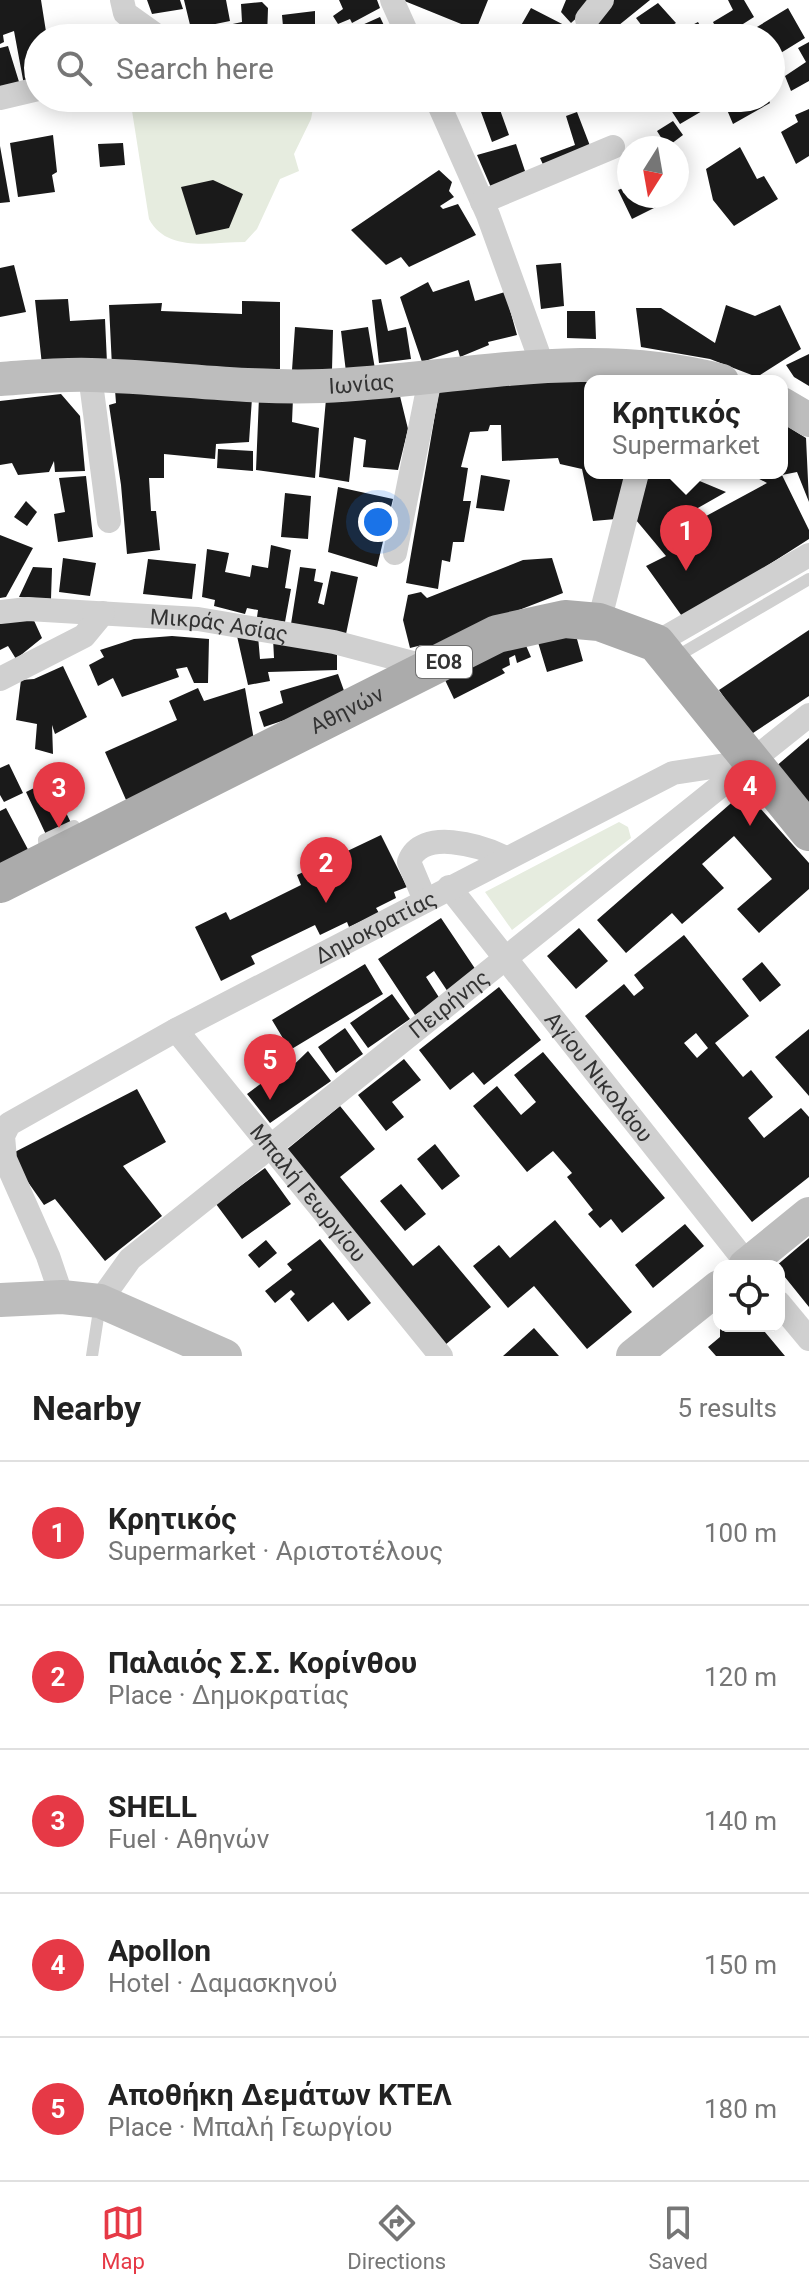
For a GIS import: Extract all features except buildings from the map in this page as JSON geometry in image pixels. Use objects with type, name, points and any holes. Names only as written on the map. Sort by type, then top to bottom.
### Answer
[{"type":"main road","name":"Αθηνών","points":[[0,884],[497,634],[565,619],[599,622],[663,651]]},
{"type":"main road","points":[[663,651],[809,832]]},
{"type":"street","points":[[122,0],[125,13],[140,24]]},
{"type":"street","points":[[392,0],[403,24]]},
{"type":"street","points":[[0,98],[24,92]]},
{"type":"street","points":[[442,112],[482,202],[542,364]]},
{"type":"street","points":[[482,202],[613,147]]},
{"type":"street","name":"Ιωνίας","points":[[0,379],[90,375],[250,385],[324,386],[542,364],[610,363],[662,375]]},
{"type":"street","points":[[395,553],[431,374]]},
{"type":"street","points":[[90,375],[109,521]]},
{"type":"street","points":[[599,622],[635,479]]},
{"type":"street","points":[[663,651],[809,555]]},
{"type":"street","name":"Μικράς Ασίας","points":[[0,612],[28,609],[198,619],[319,639],[432,668]]},
{"type":"street","points":[[0,679],[84,636],[103,613]]},
{"type":"street","name":"Πειρήνης","points":[[100,1301],[130,1259],[809,715]]},
{"type":"street","name":"Δημοκρατίας","points":[[62,1297],[48,1256],[5,1159],[3,1136],[9,1124],[176,1030],[504,857],[673,773],[752,761]]},
{"type":"street","points":[[425,900],[409,862],[411,855],[425,846],[450,842],[479,845],[504,857]]},
{"type":"street","name":"Αγίου Νικολάου","points":[[449,887],[743,1260]]},
{"type":"street","name":"Μπαλή Γεωργίου","points":[[176,1030],[441,1356]]},
{"type":"street","points":[[753,1260],[809,1214]]},
{"type":"street","points":[[633,1356],[713,1292]]},
{"type":"street","points":[[0,1300],[62,1297],[100,1301],[225,1356]]},
{"type":"street","points":[[785,1310],[809,1339]]},
{"type":"lane","points":[[663,651],[809,579]]},
{"type":"lane","points":[[92,1356],[100,1301]]},
{"type":"shaded area","points":[[132,112],[312,112],[294,154],[299,171],[280,179],[257,229],[245,242],[204,244],[178,241],[157,230],[149,219]]},
{"type":"shaded area","points":[[619,822],[628,827],[631,838],[512,930],[485,892]]},
{"type":"place","name":"Κρητικός","points":[[686,571]]},
{"type":"place","name":"Apollon","points":[[750,826]]},
{"type":"place","name":"SHELL","points":[[59,828]]},
{"type":"place","name":"Παλαιός Σ.Σ. Κορίνθου","points":[[326,903]]},
{"type":"place","name":"Αποθήκη Δεμάτων ΚΤΕΛ","points":[[270,1100]]}]
